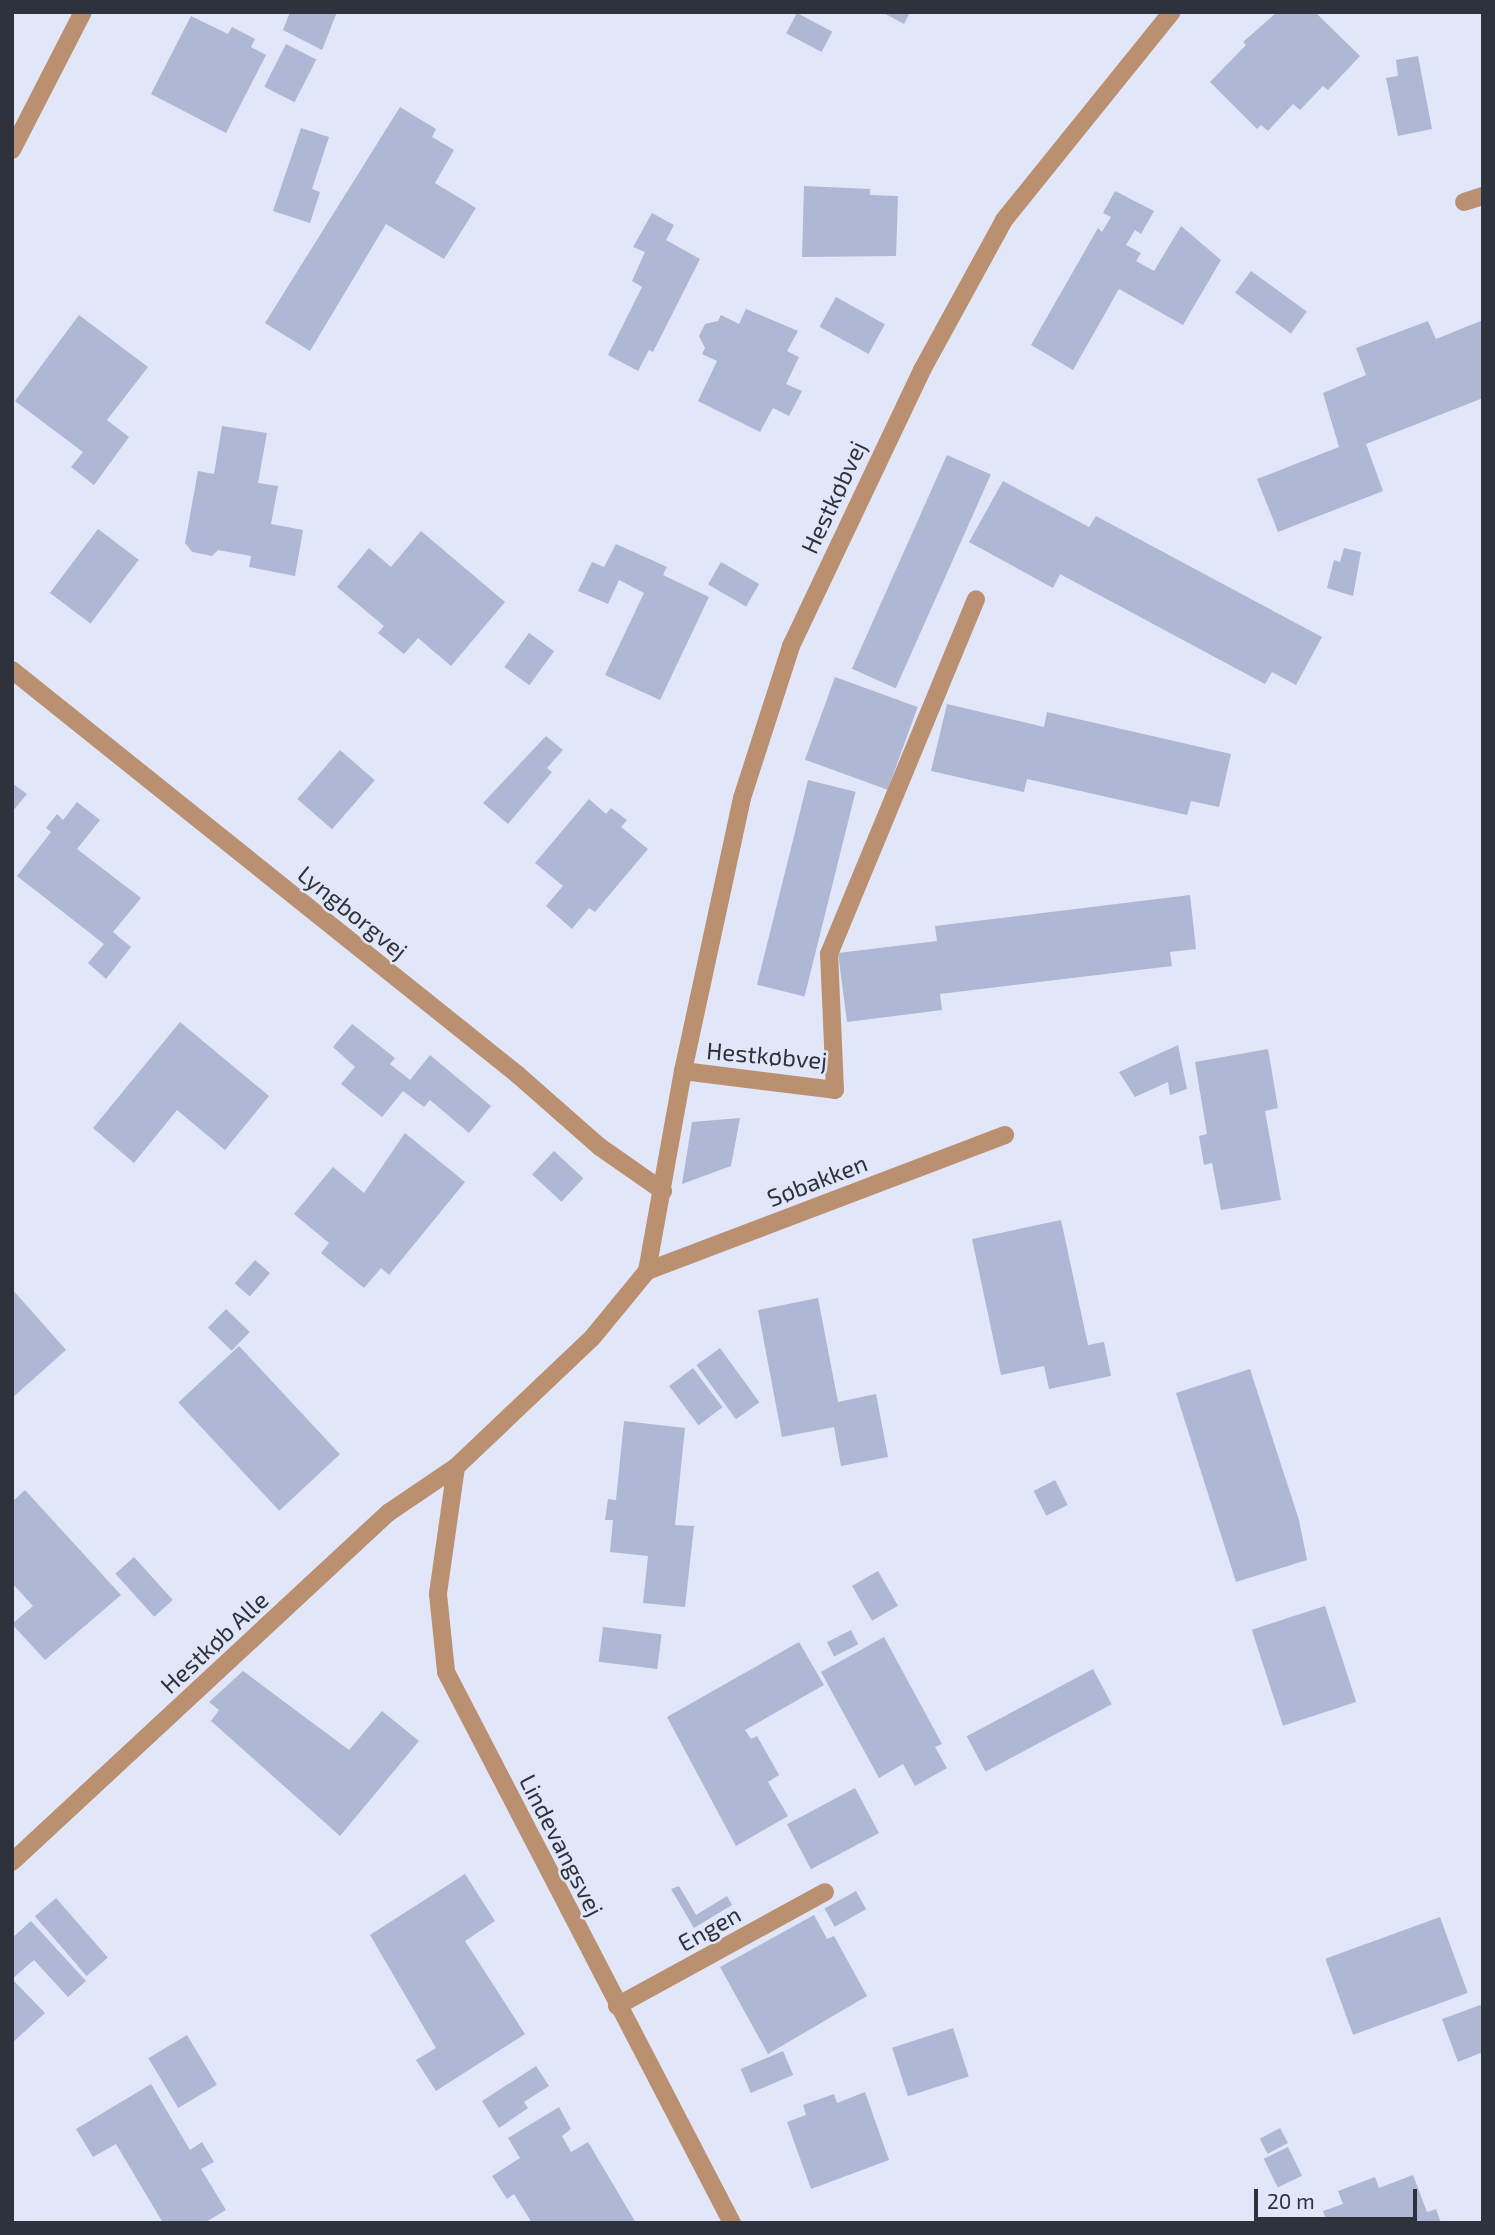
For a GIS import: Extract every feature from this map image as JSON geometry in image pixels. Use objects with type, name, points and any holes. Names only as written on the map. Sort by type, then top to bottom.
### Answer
[{"type":"street","points":[[12,150],[83,12]]},
{"type":"street","name":"Hestkøbvej","points":[[456,1467],[592,1338],[647,1271],[683,1071],[741,798],[791,646],[841,535],[922,370],[1004,220],[1172,12]]},
{"type":"street","points":[[1464,202],[1483,196]]},
{"type":"street","name":"Hestkøbvej","points":[[683,1071],[835,1090],[829,954],[976,599]]},
{"type":"street","name":"Lyngborgvej","points":[[12,670],[496,1058],[600,1147],[663,1191]]},
{"type":"street","name":"Søbakken","points":[[647,1271],[1005,1135]]},
{"type":"street","name":"Hestkøb Alle","points":[[12,1862],[388,1513],[456,1467]]},
{"type":"street","name":"Lindevangsvej","points":[[456,1467],[438,1594],[446,1672],[732,2223]]},
{"type":"street","name":"Engen","points":[[617,2006],[825,1892]]},
{"type":"building","points":[[290,12],[337,12],[322,50],[283,30]]},
{"type":"building","points":[[882,12],[910,12],[904,24]]},
{"type":"building","points":[[1277,12],[1315,12],[1360,56],[1328,90],[1323,86],[1300,110],[1293,104],[1268,131],[1261,125],[1257,129],[1210,82],[1246,45],[1243,42]]},
{"type":"building","points":[[797,13],[832,32],[822,52],[786,33]]},
{"type":"building","points":[[191,16],[228,34],[232,27],[255,39],[251,47],[266,55],[226,133],[151,94]]},
{"type":"building","points":[[286,44],[316,59],[295,102],[264,87]]},
{"type":"building","points":[[1418,56],[1432,129],[1398,136],[1386,78],[1398,76],[1396,60]]},
{"type":"building","points":[[400,107],[436,129],[432,137],[454,150],[435,183],[476,208],[444,259],[386,224],[310,351],[265,323]]},
{"type":"building","points":[[301,128],[329,137],[312,189],[320,192],[310,223],[273,211]]},
{"type":"building","points":[[804,186],[870,189],[870,195],[898,196],[896,256],[802,257]]},
{"type":"building","points":[[1115,191],[1154,211],[1141,234],[1135,230],[1126,245],[1141,253],[1136,261],[1154,271],[1181,226],[1221,260],[1183,325],[1119,289],[1073,370],[1031,345],[1098,228],[1102,232],[1111,217],[1103,213]]},
{"type":"building","points":[[652,213],[674,225],[666,240],[700,259],[653,352],[649,350],[638,371],[608,355],[642,287],[632,281],[645,252],[633,247]]},
{"type":"building","points":[[1251,271],[1307,312],[1291,333],[1235,293]]},
{"type":"building","points":[[836,297],[885,324],[868,354],[820,327]]},
{"type":"building","points":[[746,309],[798,331],[787,351],[799,357],[786,384],[802,391],[789,416],[773,408],[760,432],[698,401],[717,361],[702,354],[705,348],[699,336],[705,324],[718,321],[721,315],[739,324]]},
{"type":"building","points":[[79,315],[148,367],[107,420],[129,437],[94,485],[71,467],[83,452],[15,401]]},
{"type":"building","points":[[1483,320],[1483,398],[1366,444],[1383,491],[1278,532],[1257,479],[1339,447],[1323,393],[1366,375],[1356,348],[1428,321],[1436,339]]},
{"type":"building","points":[[222,426],[267,433],[258,483],[278,486],[271,524],[303,530],[295,576],[249,567],[251,556],[218,550],[212,556],[192,552],[185,543],[198,471],[214,474]]},
{"type":"building","points":[[947,455],[991,475],[896,688],[852,669]]},
{"type":"building","points":[[1003,481],[1089,527],[1096,516],[1322,637],[1296,685],[1272,672],[1265,684],[1060,574],[1053,588],[969,542]]},
{"type":"building","points":[[98,529],[139,560],[91,624],[50,593]]},
{"type":"building","points":[[421,531],[505,602],[451,666],[418,638],[404,654],[378,633],[384,626],[337,587],[369,548],[391,567]]},
{"type":"building","points":[[616,544],[667,567],[663,575],[709,597],[660,700],[605,675],[644,593],[619,580],[608,604],[578,591],[592,562],[604,567]]},
{"type":"building","points":[[1344,548],[1361,552],[1353,596],[1327,588],[1334,560],[1340,562]]},
{"type":"building","points":[[721,562],[759,584],[746,607],[708,585]]},
{"type":"building","points":[[529,633],[554,651],[529,685],[504,667]]},
{"type":"building","points":[[835,677],[918,707],[888,790],[805,760]]},
{"type":"building","points":[[947,704],[1044,727],[1047,712],[1231,754],[1219,807],[1191,801],[1187,815],[1027,779],[1024,792],[931,771]]},
{"type":"building","points":[[546,736],[563,750],[547,768],[552,772],[508,824],[483,803]]},
{"type":"building","points":[[340,750],[375,780],[332,829],[297,799]]},
{"type":"building","points":[[808,780],[856,792],[804,997],[757,985]]},
{"type":"building","points":[[12,783],[27,794],[12,812]]},
{"type":"building","points":[[589,799],[606,814],[611,808],[627,820],[621,827],[648,849],[595,912],[589,908],[572,929],[546,906],[563,886],[535,863]]},
{"type":"building","points":[[77,802],[100,820],[77,849],[141,898],[113,932],[131,947],[106,979],[88,963],[104,944],[17,876],[51,832],[46,828],[57,814],[63,820]]},
{"type":"building","points":[[1190,895],[1196,949],[1170,952],[1172,966],[940,994],[942,1010],[847,1022],[838,953],[937,941],[935,926]]},
{"type":"building","points":[[180,1022],[269,1096],[225,1150],[177,1110],[134,1163],[93,1128]]},
{"type":"building","points":[[352,1024],[395,1058],[390,1064],[410,1080],[430,1055],[491,1106],[469,1133],[430,1100],[424,1107],[403,1091],[382,1117],[341,1084],[355,1067],[333,1047]]},
{"type":"building","points":[[1178,1045],[1187,1089],[1170,1095],[1168,1082],[1135,1097],[1119,1072]]},
{"type":"building","points":[[1268,1049],[1278,1108],[1265,1111],[1281,1200],[1221,1210],[1212,1163],[1204,1165],[1199,1136],[1207,1134],[1195,1062]]},
{"type":"building","points":[[740,1118],[731,1166],[682,1184],[692,1122]]},
{"type":"building","points":[[405,1133],[465,1182],[389,1275],[381,1268],[364,1288],[321,1253],[329,1243],[294,1214],[333,1167],[364,1193]]},
{"type":"building","points":[[554,1151],[583,1178],[561,1202],[532,1174]]},
{"type":"building","points":[[1061,1220],[1088,1345],[1104,1342],[1111,1376],[1049,1389],[1044,1366],[1001,1375],[972,1239]]},
{"type":"building","points":[[255,1260],[270,1273],[250,1297],[235,1283]]},
{"type":"building","points":[[12,1289],[66,1350],[12,1398]]},
{"type":"building","points":[[818,1298],[838,1402],[876,1394],[888,1457],[841,1466],[834,1427],[782,1437],[758,1310]]},
{"type":"building","points":[[226,1309],[250,1332],[232,1351],[208,1328]]},
{"type":"building","points":[[239,1346],[340,1454],[279,1511],[178,1403]]},
{"type":"building","points":[[720,1348],[759,1402],[736,1419],[697,1365]]},
{"type":"building","points":[[693,1368],[722,1407],[699,1425],[669,1386]]},
{"type":"building","points":[[1250,1369],[1299,1520],[1307,1560],[1236,1582],[1176,1393]]},
{"type":"building","points":[[624,1421],[685,1428],[675,1525],[694,1526],[685,1607],[643,1603],[648,1556],[610,1552],[613,1520],[605,1520],[608,1499],[616,1500]]},
{"type":"building","points":[[1055,1480],[1068,1505],[1046,1516],[1034,1491]]},
{"type":"building","points":[[25,1490],[121,1595],[45,1660],[12,1624],[33,1606],[12,1583],[12,1502]]},
{"type":"building","points":[[134,1557],[173,1600],[154,1617],[115,1574]]},
{"type":"building","points":[[878,1571],[898,1606],[872,1621],[852,1586]]},
{"type":"building","points":[[1325,1606],[1356,1702],[1283,1726],[1252,1630]]},
{"type":"building","points":[[603,1627],[662,1634],[657,1669],[599,1662]]},
{"type":"building","points":[[851,1630],[858,1644],[834,1657],[827,1642]]},
{"type":"building","points":[[884,1637],[942,1744],[935,1747],[947,1768],[915,1786],[903,1764],[879,1778],[821,1672]]},
{"type":"building","points":[[799,1642],[824,1685],[745,1730],[751,1739],[757,1736],[779,1775],[768,1782],[788,1816],[736,1846],[667,1717]]},
{"type":"building","points":[[1093,1669],[1112,1704],[986,1771],[967,1736]]},
{"type":"building","points":[[243,1671],[349,1750],[382,1711],[419,1741],[340,1836],[211,1721],[219,1710],[209,1702]]},
{"type":"building","points":[[855,1788],[879,1833],[811,1869],[787,1824]]},
{"type":"building","points":[[465,1874],[495,1921],[465,1941],[525,2034],[436,2091],[416,2060],[436,2048],[370,1935]]},
{"type":"building","points":[[679,1886],[696,1915],[727,1896],[732,1905],[694,1928],[671,1889]]},
{"type":"building","points":[[856,1891],[866,1909],[835,1927],[825,1908]]},
{"type":"building","points":[[56,1898],[108,1958],[87,1976],[35,1916]]},
{"type":"building","points":[[814,1915],[827,1939],[834,1936],[867,1996],[768,2054],[720,1967]]},
{"type":"building","points":[[1440,1917],[1468,1993],[1353,2035],[1325,1959]]},
{"type":"building","points":[[31,1921],[86,1981],[68,1997],[34,1960],[12,1979],[12,1938]]},
{"type":"building","points":[[12,1979],[45,2013],[12,2043]]},
{"type":"building","points":[[1483,2004],[1483,2052],[1458,2062],[1442,2019]]},
{"type":"building","points":[[953,2028],[969,2077],[908,2096],[892,2048]]},
{"type":"building","points":[[187,2035],[217,2085],[178,2108],[148,2058]]},
{"type":"building","points":[[783,2051],[793,2075],[751,2093],[741,2069]]},
{"type":"building","points":[[536,2066],[549,2086],[524,2102],[528,2108],[499,2128],[482,2101]]},
{"type":"building","points":[[151,2084],[190,2150],[202,2142],[214,2162],[201,2169],[226,2210],[204,2223],[163,2223],[116,2144],[93,2157],[76,2129]]},
{"type":"building","points":[[865,2092],[889,2160],[811,2189],[787,2122],[806,2115],[803,2105],[834,2094],[837,2103]]},
{"type":"building","points":[[559,2107],[571,2129],[562,2136],[571,2152],[588,2142],[636,2223],[532,2223],[514,2194],[507,2199],[492,2176],[520,2158],[508,2138]]},
{"type":"building","points":[[1280,2128],[1288,2143],[1268,2154],[1260,2139]]},
{"type":"building","points":[[1288,2147],[1302,2176],[1278,2188],[1264,2159]]},
{"type":"building","points":[[1413,2175],[1427,2212],[1436,2209],[1441,2223],[1327,2223],[1323,2211],[1343,2204],[1338,2191],[1375,2177],[1379,2188]]}]
